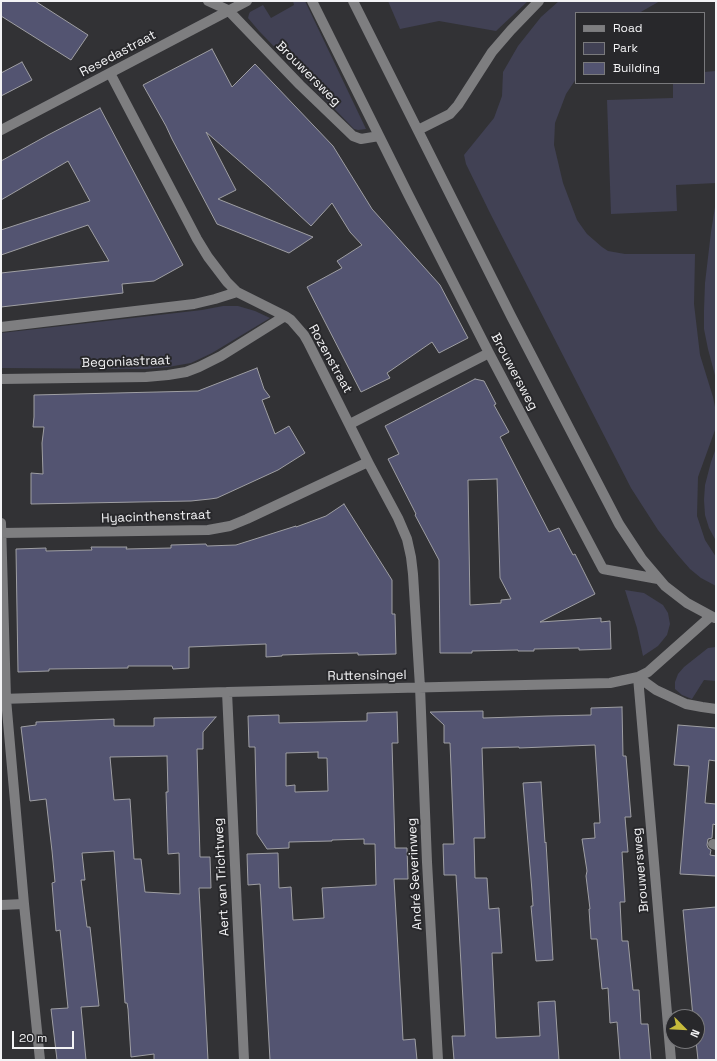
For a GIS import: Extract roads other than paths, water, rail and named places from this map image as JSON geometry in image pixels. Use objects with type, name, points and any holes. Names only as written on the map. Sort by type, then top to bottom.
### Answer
[{"type":"street","points":[[208,1],[228,10]]},
{"type":"street","name":"Resedastraat","points":[[1,130],[247,1]]},
{"type":"street","name":"Brouwersweg","points":[[312,1],[410,199],[603,570],[658,579]]},
{"type":"street","name":"Brouwersweg","points":[[353,1],[508,309],[619,524],[642,559],[658,579],[679,598],[713,618]]},
{"type":"street","points":[[418,130],[450,114],[454,110],[492,52],[539,1]]},
{"type":"street","name":"Brouwersweg","points":[[228,10],[300,85],[353,136],[361,138],[379,136]]},
{"type":"street","name":"Rozenstraat","points":[[110,73],[197,239],[218,272],[237,292],[285,316],[297,327],[308,342],[368,462],[398,518],[407,539],[411,557],[420,687]]},
{"type":"street","points":[[1,327],[187,305],[216,299],[237,292]]},
{"type":"street","name":"Begoniastraat","points":[[1,379],[168,376],[186,372],[221,356],[285,316]]},
{"type":"street","points":[[350,424],[489,353]]},
{"type":"street","name":"Hyacinthenstraat","points":[[1,533],[208,530],[230,526],[248,519],[368,462]]},
{"type":"street","points":[[1,523],[3,699],[40,1060]]},
{"type":"street","name":"Ruttensingel","points":[[3,699],[610,683],[638,678],[648,672],[713,618]]},
{"type":"street","points":[[638,678],[656,690],[686,704],[716,708]]},
{"type":"street","name":"Brouwersweg","points":[[638,678],[671,1060]]},
{"type":"street","name":"André Severinweg","points":[[420,687],[427,862],[438,1060]]},
{"type":"street","name":"Aert van Trichtweg","points":[[227,692],[244,1060]]},
{"type":"street","points":[[1,905],[24,904]]}]
